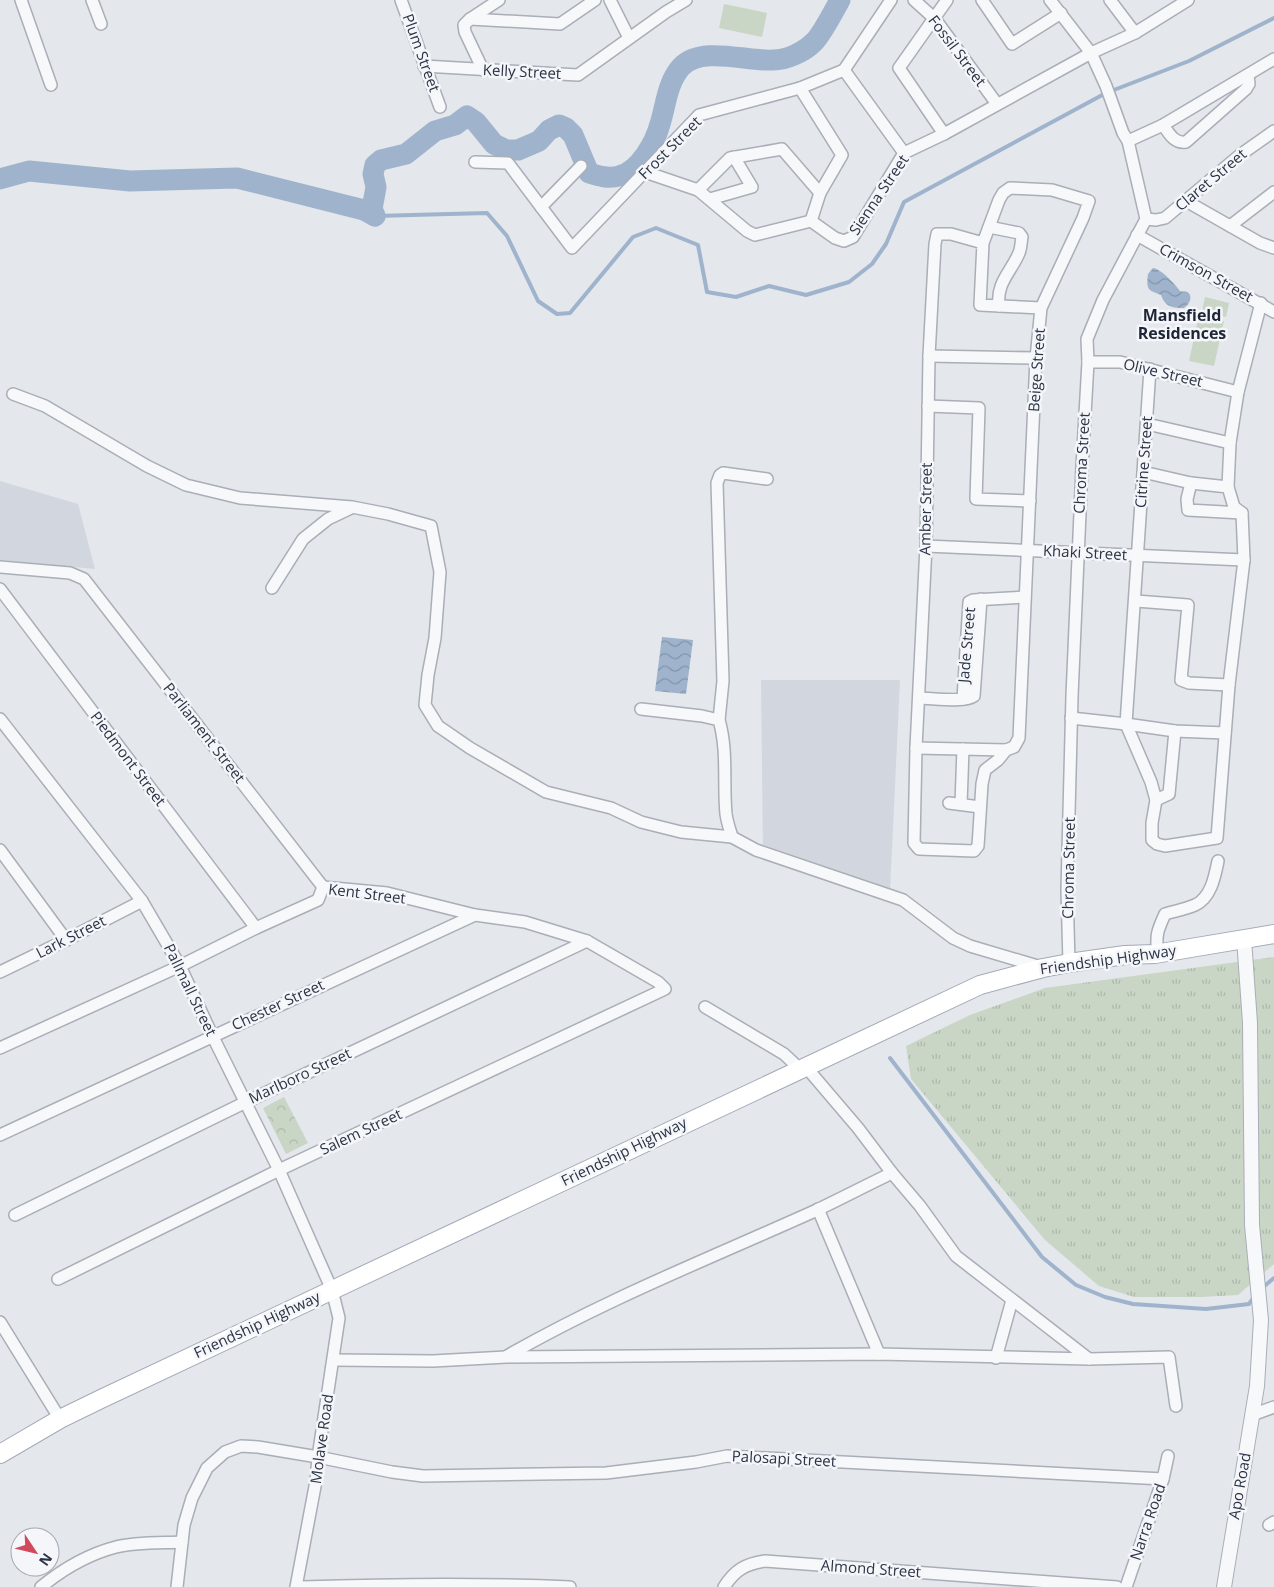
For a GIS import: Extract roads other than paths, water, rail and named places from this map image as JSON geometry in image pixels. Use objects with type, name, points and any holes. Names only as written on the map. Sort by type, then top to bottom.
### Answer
[{"type":"main road","name":"Friendship Highway","points":[[0,1454],[60,1419],[980,984],[1069,963],[1125,955],[1158,953],[1274,934]]},
{"type":"street","points":[[20,0],[51,85]]},
{"type":"street","points":[[92,0],[101,24]]},
{"type":"street","name":"Plum Street","points":[[401,0],[440,107]]},
{"type":"street","points":[[482,70],[465,32],[464,24],[499,0]]},
{"type":"street","points":[[470,19],[560,24],[595,0]]},
{"type":"street","points":[[610,0],[630,38]]},
{"type":"street","name":"Kelly Street","points":[[424,66],[578,76],[686,0]]},
{"type":"street","points":[[891,0],[844,70],[904,152]]},
{"type":"street","name":"Fossil Street","points":[[914,0],[935,19],[997,104]]},
{"type":"street","points":[[944,134],[899,68],[947,0]]},
{"type":"street","points":[[982,0],[1012,44],[1061,13]]},
{"type":"street","points":[[1050,0],[1091,53],[1106,86],[1128,141],[1146,219]]},
{"type":"street","points":[[1110,0],[1135,34]]},
{"type":"street","name":"Sienna Street","points":[[811,220],[835,238],[844,242],[853,237],[904,152],[944,134],[1091,53],[1135,34],[1188,0]]},
{"type":"street","points":[[1128,141],[1164,124],[1274,59]]},
{"type":"street","name":"Frost Street","points":[[475,162],[508,162],[572,248],[700,115],[800,88],[844,70]]},
{"type":"street","points":[[1164,124],[1173,138],[1179,142],[1186,142],[1246,89],[1249,84],[1248,75]]},
{"type":"street","points":[[645,172],[698,190],[747,231],[756,235],[811,220],[820,193],[842,154],[800,88]]},
{"type":"street","name":"Claret Street","points":[[1146,219],[1156,220],[1165,218],[1240,155],[1274,131]]},
{"type":"street","points":[[698,190],[730,158],[782,148],[820,193]]},
{"type":"street","points":[[710,199],[752,188],[734,157]]},
{"type":"street","points":[[541,207],[580,166]]},
{"type":"street","name":"Beige Street","points":[[989,227],[999,200],[1003,193],[1010,188],[1052,190],[1089,200],[1083,218],[1041,308],[1036,358],[1027,550]]},
{"type":"street","points":[[1230,226],[1274,192]]},
{"type":"street","points":[[1186,201],[1267,246],[1274,248]]},
{"type":"street","name":"Chroma Street","points":[[1069,963],[1067,890],[1071,718],[1088,362],[1087,339],[1096,316],[1146,219]]},
{"type":"street","points":[[999,306],[1000,289],[1010,267],[1020,252],[1022,237],[1019,233],[989,227],[983,243],[980,305],[999,306],[1041,308]]},
{"type":"street","name":"Amber Street","points":[[980,807],[978,846],[974,851],[919,849],[914,843],[916,748],[926,546],[929,356],[933,257],[938,234],[951,234],[983,243]]},
{"type":"street","name":"Crimson Street","points":[[1137,235],[1274,312]]},
{"type":"street","points":[[1242,513],[1234,507],[1228,487],[1230,443],[1238,392],[1261,303]]},
{"type":"street","points":[[929,356],[1036,358]]},
{"type":"street","name":"Olive Street","points":[[1088,362],[1120,362],[1238,392]]},
{"type":"street","name":"Citrine Street","points":[[1126,724],[1136,601],[1150,369]]},
{"type":"street","points":[[13,394],[45,406],[147,466],[186,485],[240,498],[352,507],[388,514],[431,526],[440,572],[435,638],[428,675],[425,706],[438,726],[470,748],[546,792],[610,808],[642,822],[681,832],[732,837],[756,850],[903,900],[953,938],[970,946],[1043,968]]},
{"type":"street","points":[[928,406],[979,408],[976,499],[1030,501]]},
{"type":"street","points":[[1147,424],[1230,443]]},
{"type":"street","points":[[1143,472],[1191,483],[1228,487]]},
{"type":"street","points":[[732,837],[727,817],[724,749],[719,720],[723,681],[717,483],[720,475],[723,473],[767,479]]},
{"type":"street","points":[[1191,483],[1187,499],[1188,510],[1242,513]]},
{"type":"street","points":[[272,588],[303,539],[328,519],[352,507]]},
{"type":"street","points":[[1126,724],[1151,782],[1156,800],[1152,823],[1152,840],[1157,844],[1165,846],[1217,838],[1229,685],[1244,560],[1242,513]]},
{"type":"street","name":"Khaki Street","points":[[926,546],[1244,560]]},
{"type":"street","points":[[916,748],[1006,750],[1014,747],[1019,738],[1027,550]]},
{"type":"street","name":"Parliament Street","points":[[0,567],[70,573],[84,578],[323,887]]},
{"type":"street","name":"Piedmont Street","points":[[0,589],[256,928]]},
{"type":"street","name":"Jade Street","points":[[919,698],[963,699],[969,602],[980,599],[1025,596]]},
{"type":"street","points":[[1136,601],[1188,605],[1181,680],[1189,683],[1229,685]]},
{"type":"street","points":[[641,709],[686,713],[719,720]]},
{"type":"street","points":[[1071,718],[1176,731],[1225,733]]},
{"type":"street","name":"Pallmall Street","points":[[0,719],[142,901],[180,966],[279,1170],[332,1290]]},
{"type":"street","points":[[1156,800],[1169,794],[1176,731]]},
{"type":"street","points":[[963,749],[955,803],[980,807],[984,770],[998,760],[1006,750]]},
{"type":"street","points":[[0,850],[66,940]]},
{"type":"street","points":[[1158,953],[1156,940],[1158,929],[1165,914],[1197,905],[1206,896],[1215,880],[1218,861]]},
{"type":"street","name":"Kent Street","points":[[0,1048],[180,966],[318,900],[323,887],[387,893],[474,915],[524,922],[587,941],[658,982],[665,989]]},
{"type":"street","name":"Lark Street","points":[[0,972],[142,901]]},
{"type":"street","name":"Chester Street","points":[[0,1135],[474,915]]},
{"type":"street","name":"Apo Road","points":[[1224,1587],[1257,1386],[1261,1320],[1252,1225],[1250,1023],[1244,939]]},
{"type":"street","name":"Marlboro Street","points":[[15,1215],[246,1102],[587,941]]},
{"type":"street","name":"Salem Street","points":[[58,1279],[279,1170],[665,989]]},
{"type":"street","points":[[705,1007],[784,1054],[803,1068],[858,1128],[920,1206],[956,1256],[1089,1359]]},
{"type":"street","points":[[506,1357],[538,1338],[662,1278],[818,1209],[892,1173]]},
{"type":"street","points":[[818,1209],[879,1354]]},
{"type":"street","name":"Molave Road","points":[[296,1587],[316,1481],[318,1457],[334,1360],[339,1318],[332,1290]]},
{"type":"street","points":[[996,1358],[1012,1300]]},
{"type":"street","points":[[0,1322],[60,1419]]},
{"type":"street","points":[[538,1338],[540,1356]]},
{"type":"street","points":[[334,1360],[432,1361],[540,1356],[879,1354],[1089,1359],[1168,1357],[1176,1406]]},
{"type":"street","points":[[1252,1415],[1274,1407]]},
{"type":"street","name":"Palosapi Street","points":[[177,1587],[184,1525],[192,1498],[207,1468],[225,1452],[241,1446],[258,1447],[423,1476],[606,1473],[696,1462],[727,1456],[1163,1479]]},
{"type":"street","name":"Narra Road","points":[[1126,1587],[1163,1479],[1168,1456]]},
{"type":"street","points":[[41,1587],[54,1576],[91,1556],[118,1546],[182,1542]]},
{"type":"street","name":"Almond Street","points":[[724,1587],[739,1569],[751,1563],[765,1562],[1118,1587]]},
{"type":"street","points":[[302,1587],[405,1585],[570,1587]]},
{"type":"water","points":[[1153,268],[1164,274],[1180,291],[1189,294],[1190,300],[1186,307],[1170,306],[1161,295],[1149,289],[1147,283],[1148,274]]},
{"type":"water","points":[[662,637],[693,640],[686,694],[655,691]]},
{"type":"waterway","points":[[375,216],[372,209],[376,187],[373,174],[375,165],[381,160],[406,154],[435,131],[455,125],[467,116],[476,122],[494,144],[506,150],[518,150],[539,141],[549,130],[559,125],[566,128],[573,135],[589,173],[612,177],[626,173],[639,162],[650,147],[660,124],[670,87],[681,67],[690,60],[701,57],[725,56],[773,60],[795,55],[810,46],[817,39],[840,0]]},
{"type":"waterway","points":[[375,216],[487,213],[507,236],[538,301],[557,314],[570,313],[633,237],[656,228],[698,245],[707,292],[736,297],[769,286],[806,295],[849,282],[872,264],[886,244],[904,202],[1106,93],[1189,61],[1274,18]]},
{"type":"waterway","points":[[0,179],[29,171],[130,181],[237,178],[364,210],[375,216]]},
{"type":"waterway","points":[[890,1058],[1042,1257],[1076,1285],[1105,1297],[1133,1304],[1206,1309],[1249,1304],[1254,1297]]},
{"type":"waterway","points":[[1262,1288],[1274,1278]]},
{"type":"district","name":"Mansfield Residences","points":[[1182,324]]}]
